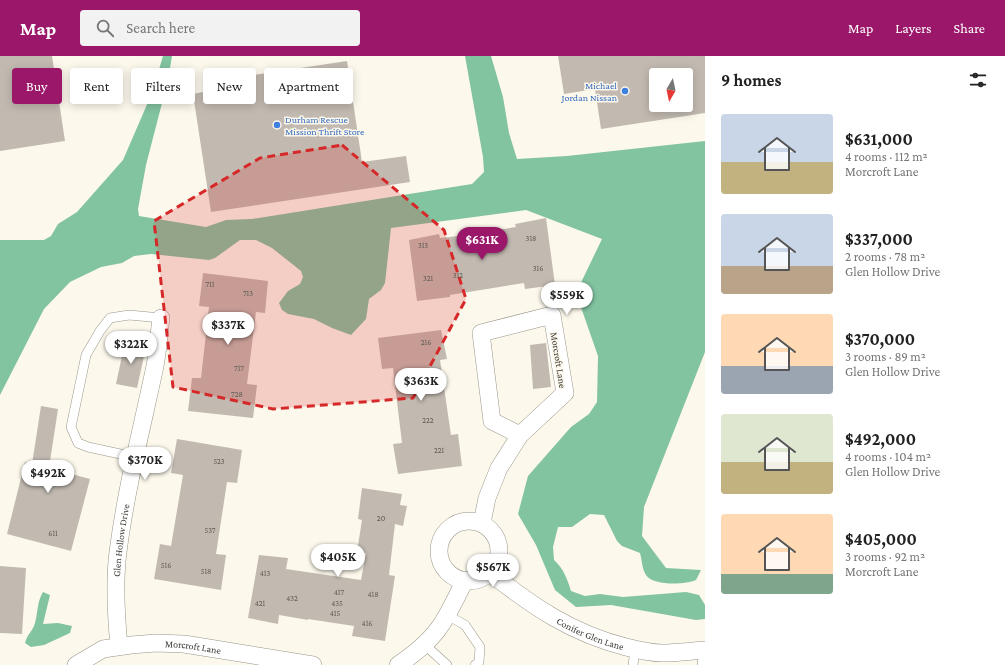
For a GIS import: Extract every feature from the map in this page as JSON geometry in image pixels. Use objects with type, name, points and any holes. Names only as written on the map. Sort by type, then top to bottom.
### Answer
[{"type":"street","name":"Morcroft Lane","points":[[482,523],[487,498],[499,468],[520,435],[565,393],[552,315],[481,333],[492,421],[520,435]]},
{"type":"street","name":"Glen Hollow Drive","points":[[119,646],[116,587],[118,552],[134,457],[155,365],[161,318]]},
{"type":"street","points":[[472,520],[482,523],[490,528],[496,536],[499,546],[499,556],[496,566],[490,573],[481,579],[471,581],[452,576],[444,569],[438,550],[440,540],[445,531],[452,525],[462,521],[472,520]]},
{"type":"street","name":"Conifer Glen Lane","points":[[490,573],[520,596],[564,625],[596,638],[634,657],[662,653],[704,655]]},
{"type":"street","points":[[398,665],[425,645],[443,622],[465,580]]},
{"type":"street","name":"Morcroft Lane","points":[[76,665],[103,649],[156,643],[184,644],[313,665]]},
{"type":"lane","points":[[134,457],[88,447],[78,443],[71,427],[86,355],[100,331],[110,318],[129,315],[161,318]]},
{"type":"lane","points":[[447,615],[465,625],[480,647],[479,662],[475,665]]},
{"type":"lane","points":[[425,645],[446,665]]},
{"type":"highlighted area","points":[[342,145],[444,230],[466,299],[413,398],[273,409],[173,387],[154,221],[260,158]]},
{"type":"green space","points":[[163,56],[172,56],[170,68],[159,68]]},
{"type":"green space","points":[[465,56],[491,56],[503,97],[509,133],[517,159],[567,156],[705,141],[705,352],[644,507],[642,536],[666,568],[701,570],[696,580],[691,582],[670,584],[650,579],[644,570],[640,553],[622,546],[617,541],[604,515],[590,514],[572,527],[558,527],[553,547],[554,560],[563,571],[571,591],[585,596],[600,594],[623,597],[686,592],[699,595],[705,605],[705,619],[696,620],[611,605],[576,607],[555,590],[536,545],[518,514],[528,476],[571,427],[589,414],[597,402],[598,356],[576,293],[602,239],[526,210],[391,228],[385,283],[381,290],[369,299],[366,319],[351,335],[314,319],[288,314],[282,310],[279,303],[288,291],[300,284],[303,277],[301,271],[272,248],[256,240],[240,240],[215,258],[209,260],[151,254],[134,256],[122,263],[101,267],[70,282],[44,309],[0,395],[0,240],[44,240],[51,236],[58,224],[77,212],[123,160],[147,104],[162,104],[146,165],[138,209],[139,216],[206,227],[226,220],[252,219],[472,184],[484,172],[483,157]]},
{"type":"green space","points":[[43,592],[50,595],[43,624],[58,623],[72,626],[70,633],[44,645],[31,647],[25,643],[34,626]]},
{"type":"building","points":[[0,56],[52,56],[54,68],[12,68],[12,104],[59,104],[65,141],[0,151]]},
{"type":"building","name":"Michael Jordan Nissan","points":[[558,56],[705,56],[705,113],[601,129],[595,89],[564,94]]},
{"type":"building","name":"Durham Rescue Mission Thrift Store","points":[[347,61],[348,68],[300,68]]},
{"type":"building","name":"Durham Rescue Mission Thrift Store","points":[[264,73],[264,104],[353,104],[353,101],[362,162],[406,156],[410,182],[211,212],[195,104],[195,94],[203,92],[203,104],[256,104],[256,75]]},
{"type":"building","points":[[546,218],[555,285],[525,289],[524,283],[450,295],[450,297],[417,301],[409,240],[439,234],[440,238],[486,233],[516,227],[515,224]]},
{"type":"building","points":[[203,273],[268,281],[265,313],[256,312],[247,384],[257,385],[253,418],[188,411],[192,378],[201,378],[209,307],[199,306]]},
{"type":"building","points":[[441,330],[447,359],[440,360],[451,435],[458,434],[462,466],[398,474],[393,444],[402,443],[393,368],[382,369],[378,338]]},
{"type":"building","points":[[125,342],[146,347],[137,388],[116,384]]},
{"type":"building","points":[[546,343],[551,387],[533,389],[530,345]]},
{"type":"building","points":[[41,406],[58,409],[49,468],[90,479],[71,551],[7,534],[25,462],[32,464]]},
{"type":"building","points":[[177,439],[242,450],[237,483],[227,482],[216,554],[226,555],[221,590],[154,579],[160,544],[171,546],[183,475],[171,473]]},
{"type":"building","points":[[362,488],[402,494],[400,505],[407,506],[403,526],[395,524],[389,575],[395,576],[385,641],[352,636],[354,626],[279,615],[278,624],[248,618],[259,555],[288,558],[286,569],[361,580],[366,553],[357,552],[362,520],[358,519]]},
{"type":"building","points":[[0,566],[26,568],[22,634],[0,633]]},
{"type":"place","name":"Michael Jordan Nissan","points":[[625,91]]},
{"type":"place","name":"Durham Rescue Mission Thrift Store","points":[[277,125]]}]
